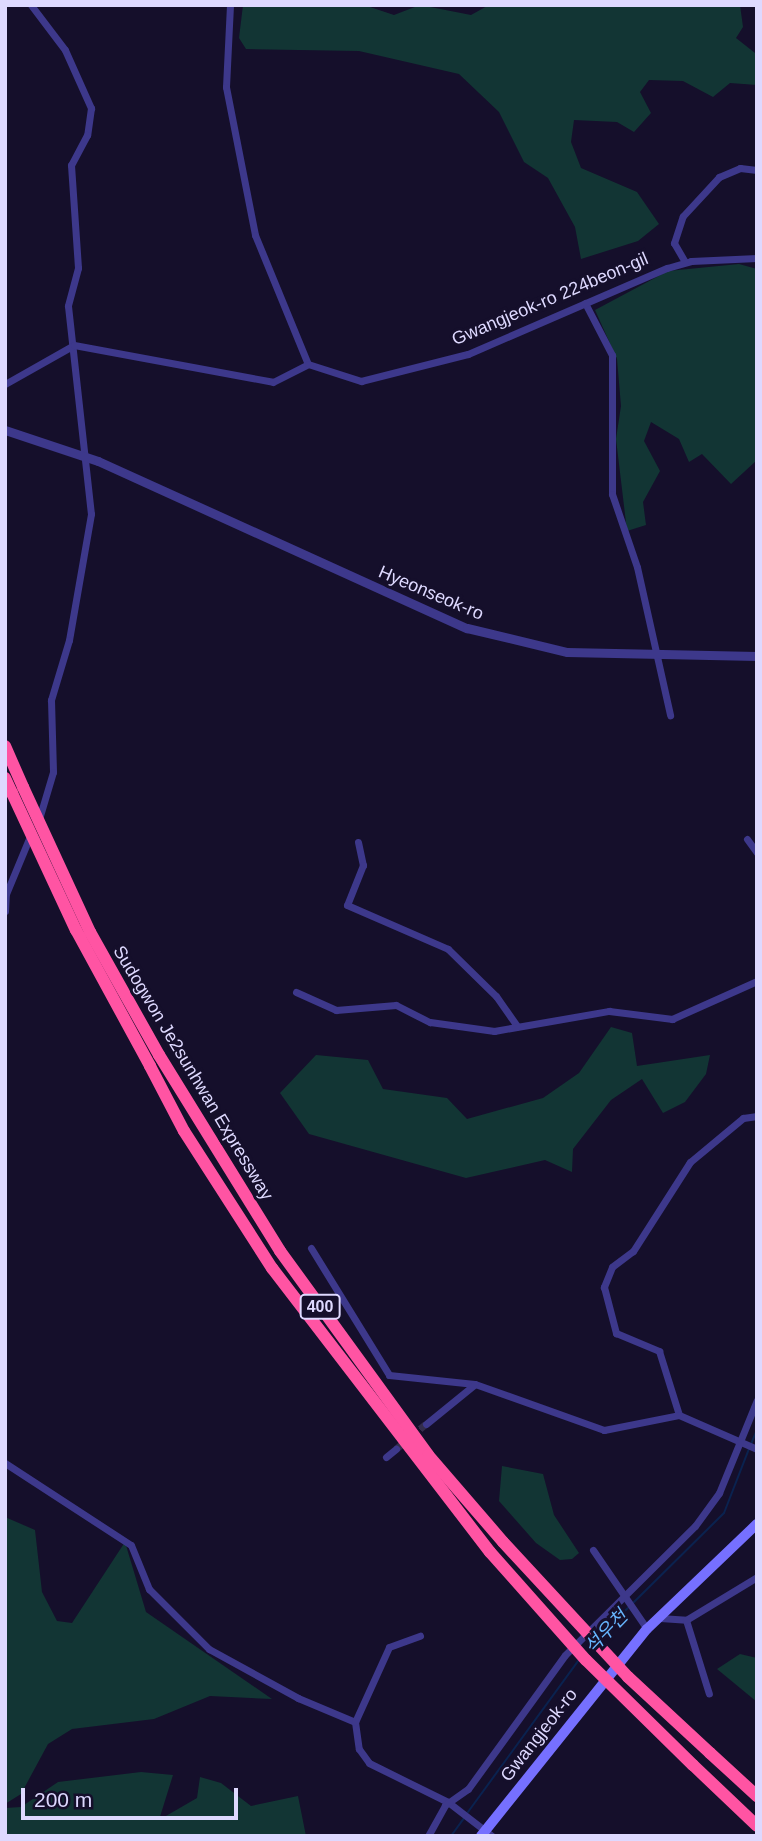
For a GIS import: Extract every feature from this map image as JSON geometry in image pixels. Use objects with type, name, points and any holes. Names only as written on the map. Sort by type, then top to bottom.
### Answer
[{"type":"highway","name":"Sudogwon Je2sunhwan Expressway","points":[[5,746],[18,790],[76,930],[184,1131],[272,1268],[490,1552],[586,1660],[757,1826]]},
{"type":"highway","name":"Sudogwon Je2sunhwan Expressway","points":[[5,778],[18,790],[90,932],[159,1055],[280,1251],[428,1455],[503,1542],[628,1676],[757,1796]]},
{"type":"main road","name":"Gwangjeok-ro","points":[[486,1834],[647,1629],[757,1524]]},
{"type":"street","points":[[5,911],[6,894],[50,791],[55,748],[51,699],[69,640],[91,514],[68,306],[78,268],[71,165],[87,135],[91,108],[65,50],[31,5]]},
{"type":"street","points":[[5,384],[74,345],[273,382],[308,364],[255,235],[226,87],[230,5]]},
{"type":"street","points":[[685,262],[674,243],[683,216],[719,177],[740,168],[757,170]]},
{"type":"street","name":"Gwangjeok-ro 224beon-gil","points":[[308,364],[361,381],[468,354],[685,262],[757,258]]},
{"type":"street","points":[[585,303],[612,355],[612,494],[637,567],[652,655],[670,715]]},
{"type":"street","points":[[5,430],[85,455]]},
{"type":"street","name":"Hyeonseok-ro","points":[[85,455],[467,628],[567,652],[757,656]]},
{"type":"street","points":[[747,839],[757,853]]},
{"type":"street","points":[[358,842],[363,865],[347,905],[448,949],[496,996],[517,1026]]},
{"type":"street","points":[[296,992],[336,1010],[396,1005],[430,1022],[494,1031],[609,1011],[672,1019],[757,981]]},
{"type":"street","points":[[679,1415],[659,1351],[616,1333],[604,1287],[612,1267],[633,1251],[644,1229],[690,1162],[743,1118],[757,1116]]},
{"type":"street","points":[[311,1248],[388,1375],[475,1384],[604,1430],[679,1415],[757,1450]]},
{"type":"street","points":[[426,1424],[475,1384]]},
{"type":"street","points":[[428,1836],[449,1803],[468,1789],[565,1655],[621,1595],[695,1526],[719,1493],[757,1400]]},
{"type":"street","points":[[386,1457],[396,1449]]},
{"type":"street","points":[[5,1463],[131,1545],[149,1589],[209,1649],[298,1698],[355,1722]]},
{"type":"street","points":[[593,1550],[621,1595],[647,1629]]},
{"type":"street","points":[[657,1618],[686,1620],[757,1577]]},
{"type":"street","points":[[686,1620],[709,1694]]},
{"type":"street","points":[[420,1636],[389,1647],[355,1722],[359,1749],[369,1763],[449,1803],[486,1834]]},
{"type":"green space","points":[[243,5],[364,5],[394,15],[420,5],[471,15],[489,5],[740,5],[743,27],[736,38],[755,53],[757,85],[730,83],[713,97],[683,81],[649,80],[640,92],[651,113],[634,132],[617,122],[574,120],[571,142],[581,168],[637,192],[659,224],[638,241],[581,259],[575,227],[548,178],[524,162],[499,112],[459,74],[359,51],[246,49],[239,38]]},
{"type":"green space","points":[[739,264],[757,269],[757,460],[731,484],[702,454],[689,462],[679,439],[651,422],[644,441],[660,471],[643,502],[646,525],[627,531],[616,439],[621,406],[617,359],[595,310],[668,271]]},
{"type":"green space","points":[[611,1027],[632,1033],[637,1066],[710,1055],[706,1074],[685,1102],[663,1113],[642,1079],[611,1100],[573,1149],[572,1172],[545,1160],[466,1178],[309,1134],[280,1093],[316,1055],[368,1060],[383,1089],[447,1098],[467,1119],[543,1098],[579,1073]]},
{"type":"green space","points":[[502,1466],[543,1474],[554,1515],[579,1553],[572,1559],[560,1560],[536,1543],[499,1501]]},
{"type":"green space","points":[[5,1517],[35,1530],[42,1592],[57,1621],[72,1623],[125,1542],[146,1612],[272,1699],[210,1696],[154,1719],[72,1729],[48,1744],[21,1794],[5,1804]]},
{"type":"green space","points":[[740,1654],[757,1658],[757,1702],[717,1669]]},
{"type":"green space","points":[[141,1772],[173,1775],[159,1820],[197,1798],[200,1777],[221,1783],[251,1806],[298,1796],[306,1836],[5,1836],[5,1808],[21,1807],[58,1782]]},
{"type":"waterway","name":"석우천","points":[[751,1444],[757,1430]]},
{"type":"waterway","name":"석우천","points":[[632,1604],[724,1513],[749,1449]]},
{"type":"waterway","name":"석우천","points":[[597,1638],[628,1608]]},
{"type":"waterway","name":"석우천","points":[[468,1812],[578,1661]]},
{"type":"waterway","name":"석우천","points":[[451,1836],[465,1817]]},
{"type":"tunnel","points":[[396,1449],[426,1424]]}]
